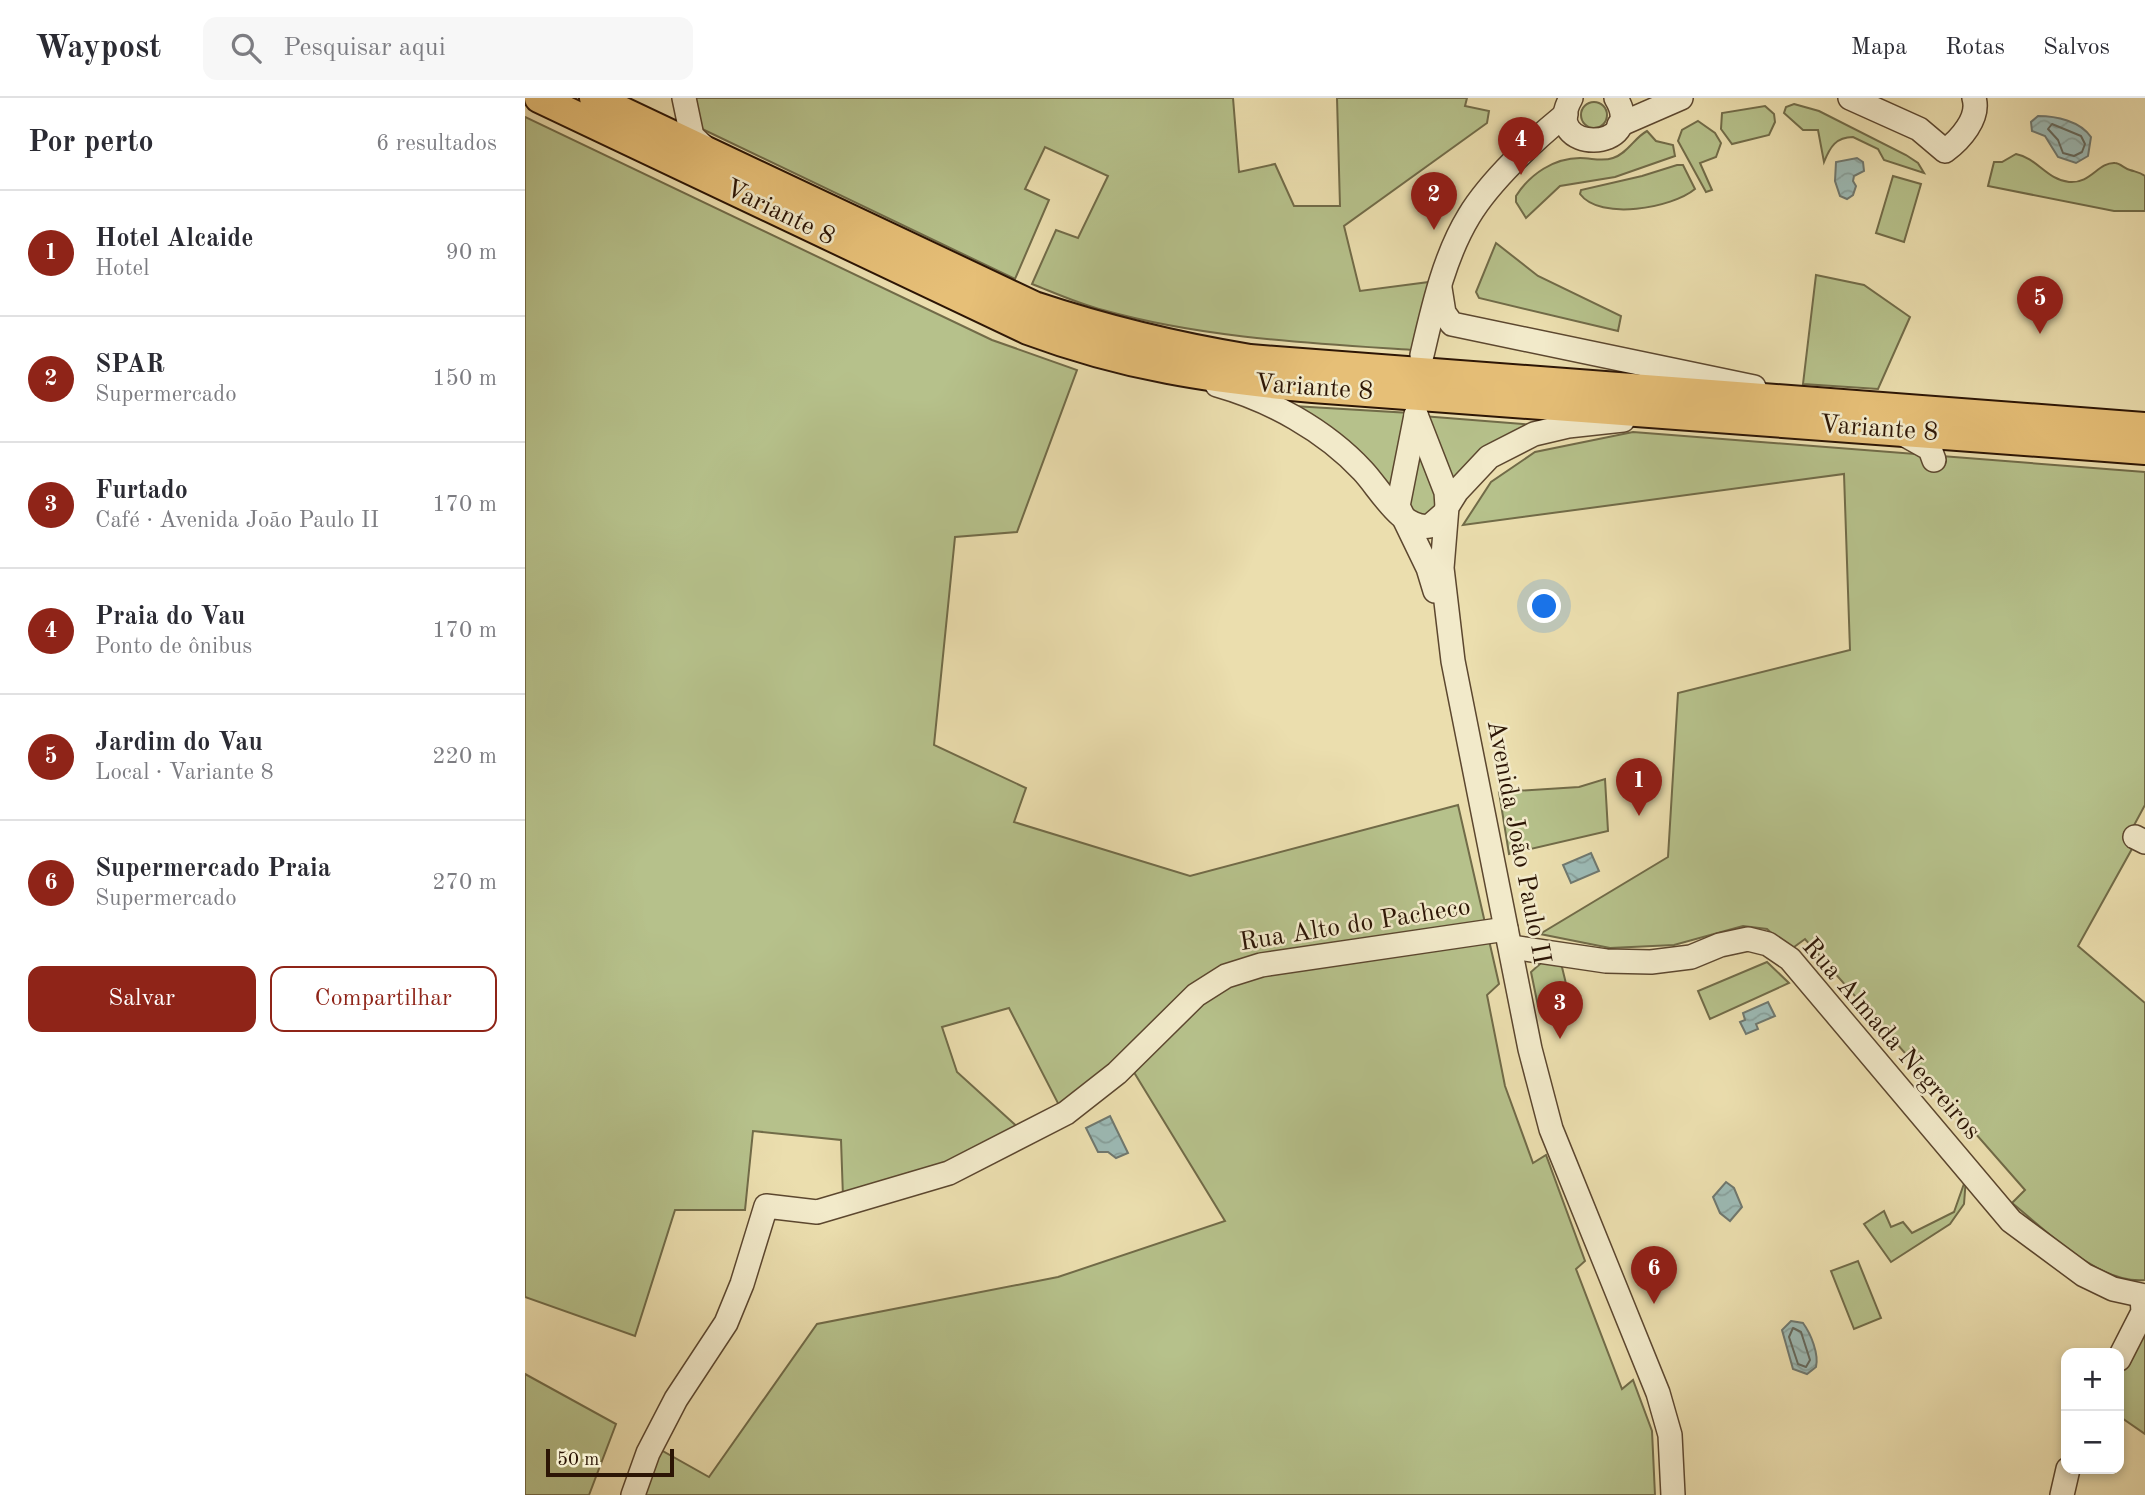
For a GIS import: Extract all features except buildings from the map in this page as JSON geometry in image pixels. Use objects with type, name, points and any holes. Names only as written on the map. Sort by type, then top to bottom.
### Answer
[{"type":"main road","name":"Variante 8","points":[[539,98],[1028,330],[1090,353],[1157,369],[1222,380],[2145,450]]},
{"type":"main road","name":"Variante 8","points":[[594,98],[1034,306],[1110,331],[1180,348],[1250,359],[2145,427]]},
{"type":"street","points":[[650,124],[669,115],[677,98]]},
{"type":"street","points":[[684,98],[692,136],[712,153]]},
{"type":"street","points":[[1616,98],[1621,114],[1619,125]]},
{"type":"street","points":[[1624,98],[1632,101],[1680,98]]},
{"type":"street","points":[[1529,149],[1560,141],[1608,138],[1619,125],[1680,98]]},
{"type":"street","points":[[1850,98],[1919,129],[1945,151],[1961,139],[1975,109],[1974,98]]},
{"type":"street","points":[[1569,106],[1570,128],[1587,141]]},
{"type":"street","points":[[1466,328],[1450,328],[1437,332],[1422,355],[1440,288],[1468,216],[1493,182],[1529,149],[1569,106]]},
{"type":"street","points":[[1440,288],[1444,313],[1452,324],[1821,401]]},
{"type":"street","points":[[1157,369],[1227,388],[1301,422],[1348,455],[1402,516],[1414,525],[1425,527],[1435,524],[1457,491],[1489,457],[1534,434],[1568,426],[1637,419],[1738,419]]},
{"type":"street","points":[[1416,415],[1446,492],[1442,568],[1448,638],[1429,568],[1402,516],[1398,499],[1416,415]]},
{"type":"street","name":"Avenida João Paulo II","points":[[1448,638],[1529,1049],[1551,1129],[1658,1393],[1670,1435],[1673,1495]]},
{"type":"street","name":"Rua Almada Negreiros","points":[[1509,938],[1606,961],[1651,962],[1691,957],[1720,945],[1748,939],[1768,944],[1790,960],[2011,1221],[2084,1275],[2113,1289],[2144,1296]]},
{"type":"street","name":"Rua Alto do Pacheco","points":[[633,1495],[647,1453],[676,1399],[726,1323],[742,1284],[766,1206],[817,1212],[949,1173],[1004,1146],[1066,1113],[1117,1073],[1196,995],[1226,976],[1261,965],[1509,938]]},
{"type":"street","points":[[2124,1349],[2143,1312],[2144,1296]]},
{"type":"street","points":[[2062,1495],[2067,1474]]},
{"type":"green space","points":[[694,98],[1233,98],[1239,172],[1275,164],[1294,206],[1340,206],[1337,98],[1467,98],[1465,106],[1489,111],[1487,123],[1344,226],[1360,291],[1429,282],[1412,350],[1256,338],[1179,327],[1094,308],[1032,284],[1056,230],[1078,238],[1108,176],[1045,147],[1025,189],[1049,200],[1015,279],[698,127]]},
{"type":"green space","points":[[1594,102],[1603,106],[1607,115],[1603,124],[1594,128],[1585,124],[1581,115],[1585,106]]},
{"type":"green space","points":[[1794,104],[1819,111],[1906,155],[1918,163],[1924,173],[1884,160],[1878,149],[1853,137],[1834,144],[1824,162],[1818,130],[1803,130],[1784,113],[1786,107]]},
{"type":"green space","points":[[1765,106],[1774,114],[1775,122],[1769,135],[1732,144],[1721,129],[1722,113]]},
{"type":"green space","points":[[525,117],[992,340],[1077,370],[1017,532],[955,537],[934,745],[1026,788],[1014,822],[1190,876],[1458,805],[1499,984],[1487,995],[1505,1086],[1533,1163],[1546,1155],[1585,1261],[1576,1269],[1622,1389],[1633,1380],[1652,1431],[1655,1495],[642,1495],[659,1449],[709,1477],[817,1324],[1058,1277],[1225,1221],[1124,1056],[1062,1111],[1009,1008],[942,1027],[957,1072],[1021,1130],[984,1149],[843,1197],[841,1140],[753,1131],[745,1210],[675,1210],[635,1336],[525,1297]]},
{"type":"green space","points":[[1698,121],[1715,133],[1721,143],[1716,157],[1700,163],[1712,190],[1706,192],[1678,141],[1682,130]]},
{"type":"green space","points":[[1647,131],[1656,141],[1673,145],[1675,156],[1615,177],[1560,186],[1526,218],[1516,202],[1516,196],[1536,174],[1552,164],[1570,159],[1613,158],[1623,153]]},
{"type":"green space","points":[[2016,154],[2030,160],[2054,177],[2069,182],[2083,180],[2109,164],[2117,163],[2140,173],[2145,176],[2145,211],[2114,211],[1988,186],[1994,162],[2002,162]]},
{"type":"green space","points":[[1683,165],[1695,189],[1670,202],[1636,209],[1619,209],[1590,202],[1580,194],[1581,190]]},
{"type":"green space","points":[[1893,176],[1921,184],[1904,242],[1876,233]]},
{"type":"green space","points":[[1496,243],[1538,276],[1621,316],[1618,331],[1479,298],[1476,292]]},
{"type":"green space","points":[[1816,275],[1864,285],[1910,317],[1878,389],[1803,384]]},
{"type":"green space","points":[[1293,406],[1410,413],[1392,488],[1341,442]]},
{"type":"green space","points":[[1422,416],[1534,425],[1452,489]]},
{"type":"green space","points":[[1633,432],[2145,472],[2145,805],[2125,842],[2133,847],[2078,946],[2145,1003],[2145,1280],[2127,1279],[2092,1265],[2057,1241],[2012,1203],[2025,1190],[1805,939],[1790,950],[1767,929],[1743,926],[1674,945],[1610,948],[1540,934],[1668,857],[1678,693],[1850,650],[1844,474],[1463,525],[1491,482],[1535,452]]},
{"type":"green space","points":[[1420,454],[1440,503],[1424,516],[1414,514],[1407,504]]},
{"type":"green space","points":[[1605,779],[1608,831],[1509,854],[1499,792],[1579,787]]},
{"type":"green space","points":[[1767,962],[1789,983],[1710,1019],[1698,991]]},
{"type":"green space","points":[[1541,963],[1561,963],[1569,996],[1538,1006],[1531,972]]},
{"type":"green space","points":[[1966,1178],[1964,1204],[1950,1224],[1891,1262],[1864,1224],[1884,1211],[1891,1227],[1903,1222],[1912,1233],[1954,1212]]},
{"type":"green space","points":[[1858,1261],[1881,1318],[1854,1329],[1831,1271]]},
{"type":"green space","points":[[2145,1320],[2145,1434],[2124,1419],[2124,1367]]},
{"type":"green space","points":[[525,1374],[616,1424],[589,1495],[525,1495]]},
{"type":"water","points":[[2038,116],[2067,120],[2081,127],[2091,137],[2088,156],[2076,163],[2058,157],[2045,136],[2032,131],[2031,122]]},
{"type":"water","points":[[1857,158],[1863,162],[1864,171],[1854,176],[1856,186],[1853,195],[1847,199],[1840,196],[1835,181],[1836,162]]},
{"type":"water","points":[[1591,853],[1599,871],[1571,883],[1563,865]]},
{"type":"water","points":[[1768,1002],[1775,1016],[1756,1024],[1758,1029],[1746,1034],[1740,1022],[1745,1020],[1743,1013]]},
{"type":"water","points":[[1110,1116],[1128,1153],[1116,1158],[1108,1152],[1098,1152],[1086,1128]]},
{"type":"water","points":[[1726,1182],[1734,1188],[1742,1207],[1730,1221],[1720,1213],[1713,1197]]},
{"type":"water","points":[[1791,1321],[1803,1323],[1814,1344],[1816,1367],[1807,1374],[1793,1369],[1782,1330]]},
{"type":"place","name":"Praia do Vau","points":[[1521,175]]},
{"type":"place","name":"SPAR","points":[[1434,230]]},
{"type":"place","name":"Jardim do Vau","points":[[2040,334]]},
{"type":"place","name":"Hotel Alcaide","points":[[1639,816]]},
{"type":"place","name":"Furtado","points":[[1560,1039]]},
{"type":"place","name":"Supermercado Praia","points":[[1654,1304]]}]
